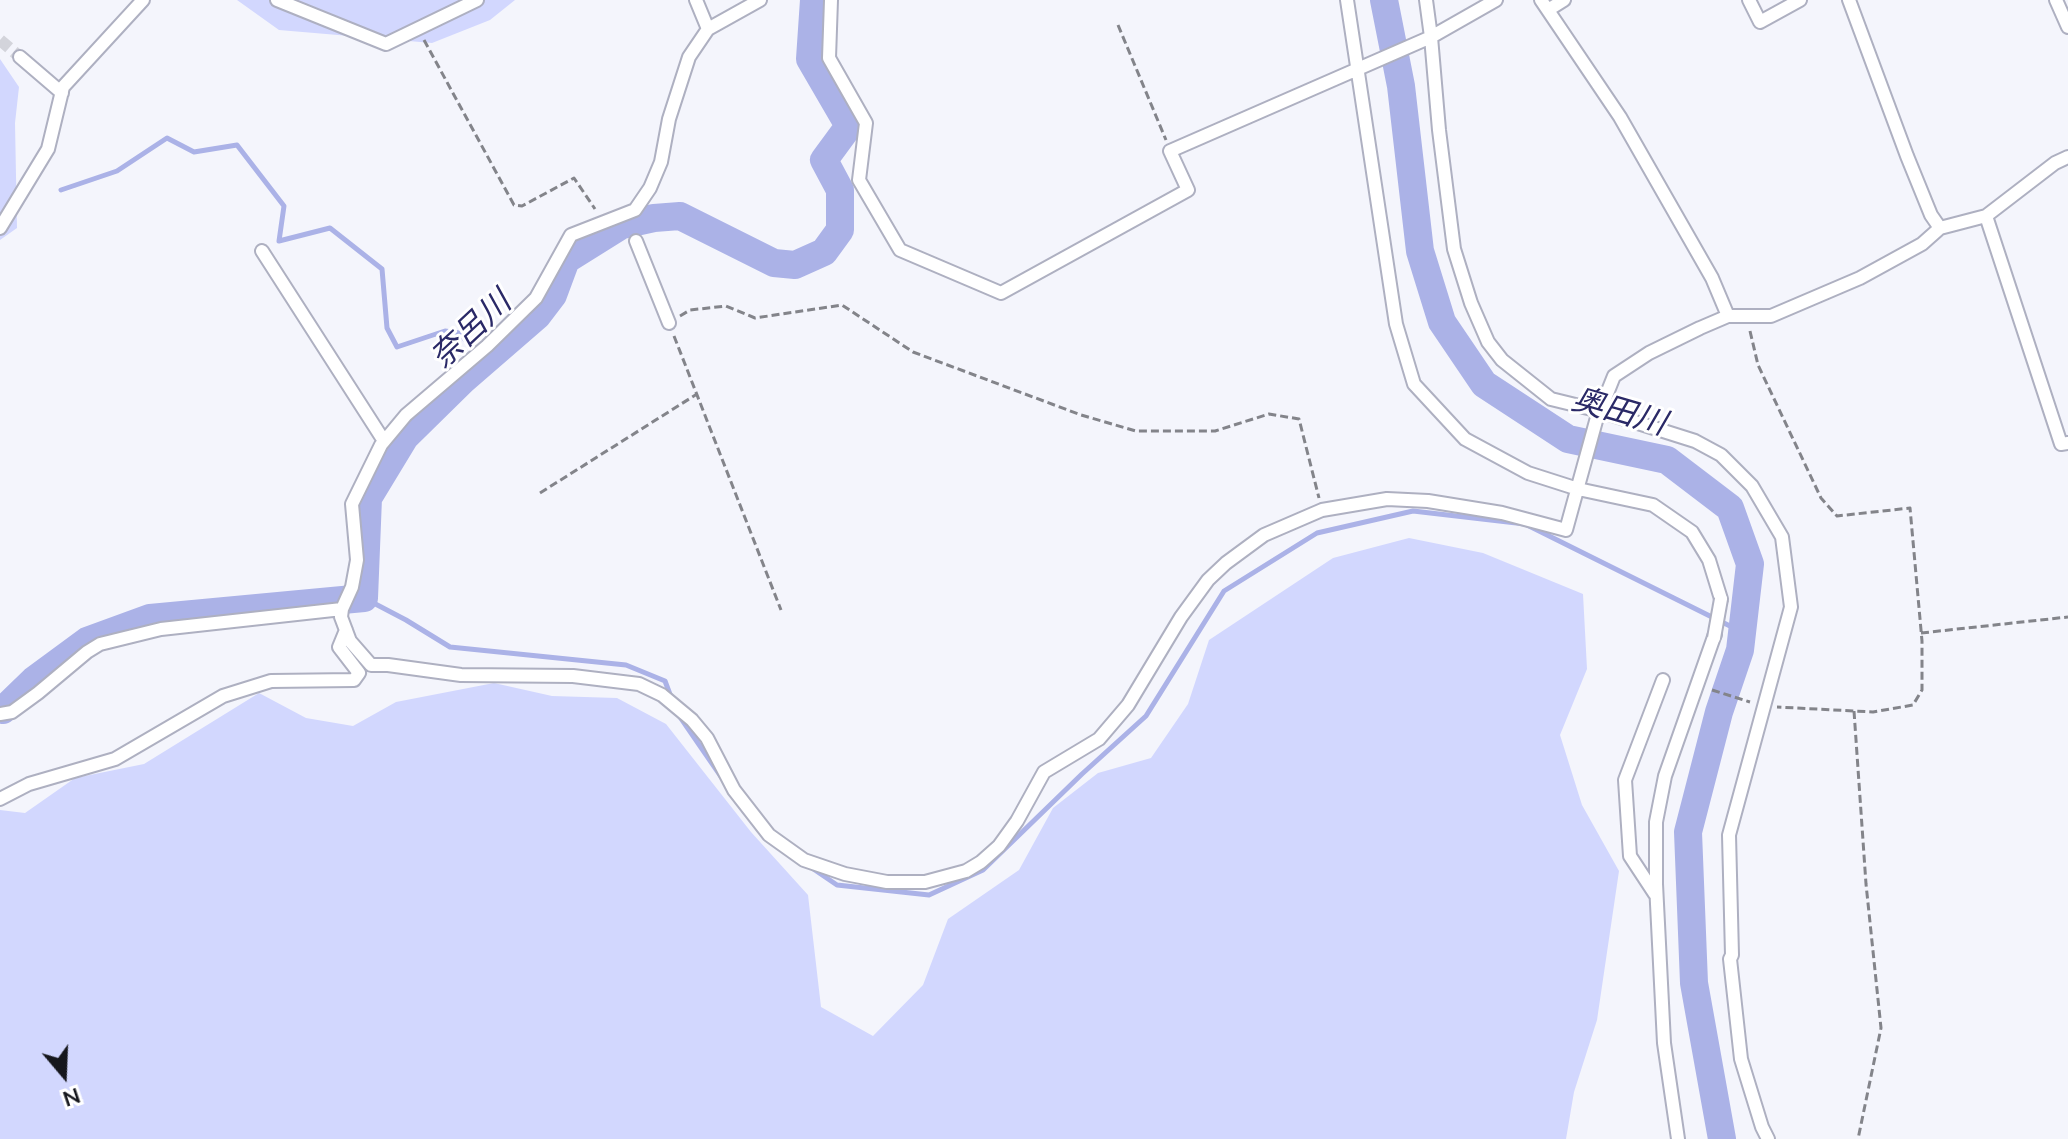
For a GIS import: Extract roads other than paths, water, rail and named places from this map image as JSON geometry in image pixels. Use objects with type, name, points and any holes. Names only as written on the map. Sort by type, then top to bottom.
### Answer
[{"type":"street","points":[[0,228],[48,149],[63,87],[143,0]]},
{"type":"street","points":[[277,0],[386,44],[477,0]]},
{"type":"street","points":[[696,0],[708,29]]},
{"type":"street","points":[[760,0],[708,29],[689,57],[669,119],[661,162],[650,188],[635,210],[571,235],[536,298],[487,346],[406,415],[384,441],[352,504],[357,560],[352,587],[341,617],[350,641],[371,665],[461,675],[573,676],[639,684],[662,695],[687,715],[707,738],[734,790],[769,835],[804,860],[845,874],[887,882],[925,882],[966,871],[999,846],[1044,772],[1099,739],[1128,705],[1181,617],[1208,580],[1264,535],[1322,510],[1387,499],[1428,501],[1502,513],[1566,530],[1598,416],[1614,376],[1649,353],[1728,316],[1771,316],[1860,278],[1922,244],[1940,228],[1986,216],[2055,163],[2068,157]]},
{"type":"street","points":[[831,0],[829,58],[866,123],[859,180],[900,250],[1001,293],[1188,190],[1170,151],[1431,37],[1496,0]]},
{"type":"street","points":[[1347,0],[1364,67],[1396,324],[1414,384],[1465,439],[1528,473],[1578,489],[1653,505],[1692,532],[1709,560],[1721,599],[1714,638],[1715,634],[1697,685],[1665,776],[1656,822],[1664,1043],[1678,1139]]},
{"type":"street","points":[[1426,0],[1454,249],[1471,303],[1488,342],[1502,360],[1551,399],[1598,416],[1695,441],[1721,455],[1752,486],[1782,537],[1791,607],[1729,835],[1730,959],[1741,1059],[1768,1139]]},
{"type":"street","points":[[1564,0],[1545,5],[1620,117],[1712,278],[1728,316]]},
{"type":"street","points":[[1749,0],[1760,22],[1800,0]]},
{"type":"street","points":[[1849,0],[1907,156],[1931,215],[1940,228]]},
{"type":"street","points":[[2056,0],[2068,27]]},
{"type":"street","points":[[20,57],[62,93]]},
{"type":"street","points":[[1986,216],[2061,444],[2068,443]]},
{"type":"street","points":[[636,241],[669,323]]},
{"type":"street","points":[[262,251],[384,441]]},
{"type":"street","points":[[0,714],[12,712],[100,644],[161,629],[342,609]]},
{"type":"street","points":[[0,799],[29,784],[115,759],[223,696],[271,681],[354,680],[359,673],[339,647],[346,630]]},
{"type":"street","points":[[1657,897],[1630,856],[1625,780],[1663,680]]},
{"type":"waterway","name":"奈呂川","points":[[0,709],[3,710],[34,680],[87,641],[150,618],[364,598],[368,498],[405,437],[462,381],[537,316],[553,295],[566,260],[622,225],[680,216],[774,263],[795,265],[824,252],[840,230],[840,190],[824,160],[849,126],[810,59],[814,0]]},
{"type":"waterway","name":"奥田川","points":[[1384,0],[1401,86],[1420,251],[1442,322],[1484,384],[1568,439],[1667,460],[1730,508],[1750,564],[1740,650],[1719,712],[1688,832],[1694,983],[1722,1139]]},
{"type":"waterway","points":[[61,190],[117,171],[167,138],[194,152],[237,145],[284,206],[279,241],[330,228],[382,269],[387,328],[397,347],[445,331],[459,333],[485,361]]},
{"type":"waterway","points":[[809,866],[837,885],[929,895],[983,870],[1146,716],[1224,591],[1317,533],[1413,511],[1525,524],[1742,632]]},
{"type":"waterway","points":[[364,598],[450,647],[626,665],[665,681],[671,697]]},
{"type":"waterway","points":[[678,714],[722,778]]},
{"type":"tunnel","points":[[0,40],[20,57]]}]
